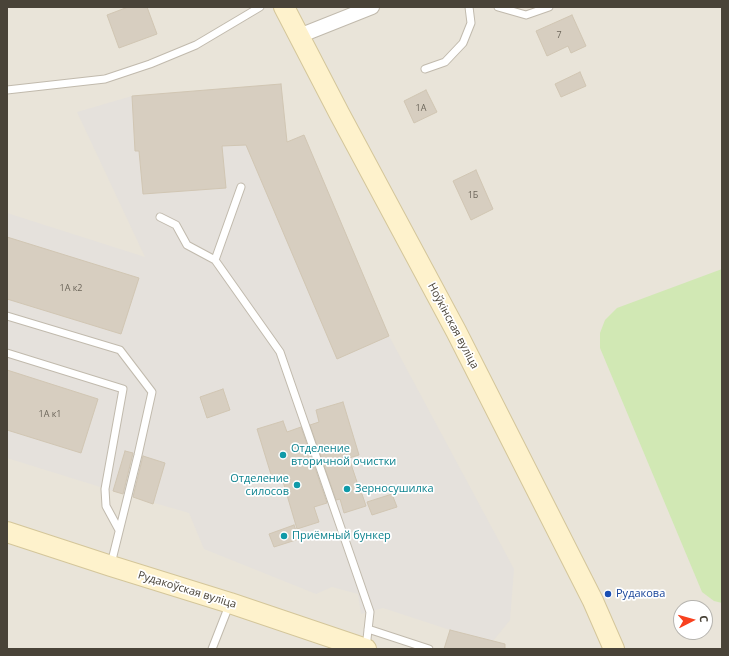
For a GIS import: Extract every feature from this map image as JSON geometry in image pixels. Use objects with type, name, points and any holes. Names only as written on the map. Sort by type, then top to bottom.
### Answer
[{"type":"main road","name":"Ноўкінская вуліца","points":[[284,7],[459,337],[593,601],[614,649]]},
{"type":"main road","name":"Рудакоўская вуліца","points":[[7,532],[230,603],[366,649]]},
{"type":"street","points":[[299,36],[372,7]]},
{"type":"lane","points":[[7,90],[105,80],[150,64],[196,45],[260,7]]},
{"type":"lane","points":[[425,69],[446,62],[463,43],[471,22],[469,7]]},
{"type":"lane","points":[[498,7],[526,15],[549,7]]},
{"type":"lane","points":[[215,260],[241,187]]},
{"type":"lane","points":[[160,217],[176,225],[187,245],[215,260],[280,352],[370,612],[366,649]]},
{"type":"lane","points":[[7,316],[120,350],[152,392],[111,566]]},
{"type":"lane","points":[[7,353],[123,389],[105,489],[106,506],[119,530]]},
{"type":"lane","points":[[212,649],[230,603]]},
{"type":"lane","points":[[368,629],[429,649]]},
{"type":"shaded area","points":[[7,7],[722,7],[722,649],[7,649]]},
{"type":"shaded area","points":[[281,84],[287,142],[304,135],[389,336],[514,569],[510,620],[493,641],[450,630],[383,608],[361,614],[358,594],[332,587],[316,594],[204,549],[189,513],[7,458],[7,213],[145,257],[77,112],[132,96]]},
{"type":"green space","points":[[722,269],[722,603],[714,601],[702,592],[600,348],[600,333],[605,320],[617,308]]},
{"type":"building","points":[[128,7],[147,7],[157,34],[119,48],[107,15]]},
{"type":"building","points":[[572,15],[586,46],[571,53],[568,46],[547,56],[536,31]]},
{"type":"building","points":[[580,72],[586,86],[561,97],[555,84]]},
{"type":"building","points":[[281,84],[287,142],[304,135],[389,336],[337,359],[246,145],[222,146],[226,188],[143,194],[139,151],[135,151],[132,96]]},
{"type":"building","points":[[426,90],[437,112],[414,123],[404,101]]},
{"type":"building","points":[[476,170],[493,209],[471,220],[453,181]]},
{"type":"building","points":[[7,237],[139,278],[121,334],[7,299]]},
{"type":"building","points":[[7,370],[98,399],[81,453],[7,430]]},
{"type":"building","points":[[223,389],[230,410],[207,418],[200,397]]},
{"type":"building","points":[[343,402],[359,455],[349,458],[366,506],[344,513],[340,499],[336,500],[310,425],[319,422],[316,410]]},
{"type":"building","points":[[283,421],[287,432],[301,427],[327,503],[314,507],[319,522],[297,529],[282,478],[273,481],[257,429]]},
{"type":"building","points":[[125,451],[133,453],[123,494],[113,491]]},
{"type":"building","points":[[143,456],[165,463],[153,504],[133,497]]},
{"type":"building","name":"Приёмный бункер","points":[[392,494],[397,507],[372,515],[367,502]]},
{"type":"building","name":"Приёмный бункер","points":[[294,525],[299,539],[274,547],[269,534]]},
{"type":"building","points":[[450,630],[505,644],[505,649],[444,649]]},
{"type":"place","name":"Отделение вторичной очистки","points":[[283,455]]},
{"type":"place","name":"Отделение силосов","points":[[297,485]]},
{"type":"place","name":"Зерносушилка","points":[[347,489]]},
{"type":"place","name":"Приёмный бункер","points":[[284,536]]},
{"type":"place","name":"Рудакова","points":[[608,594]]}]
